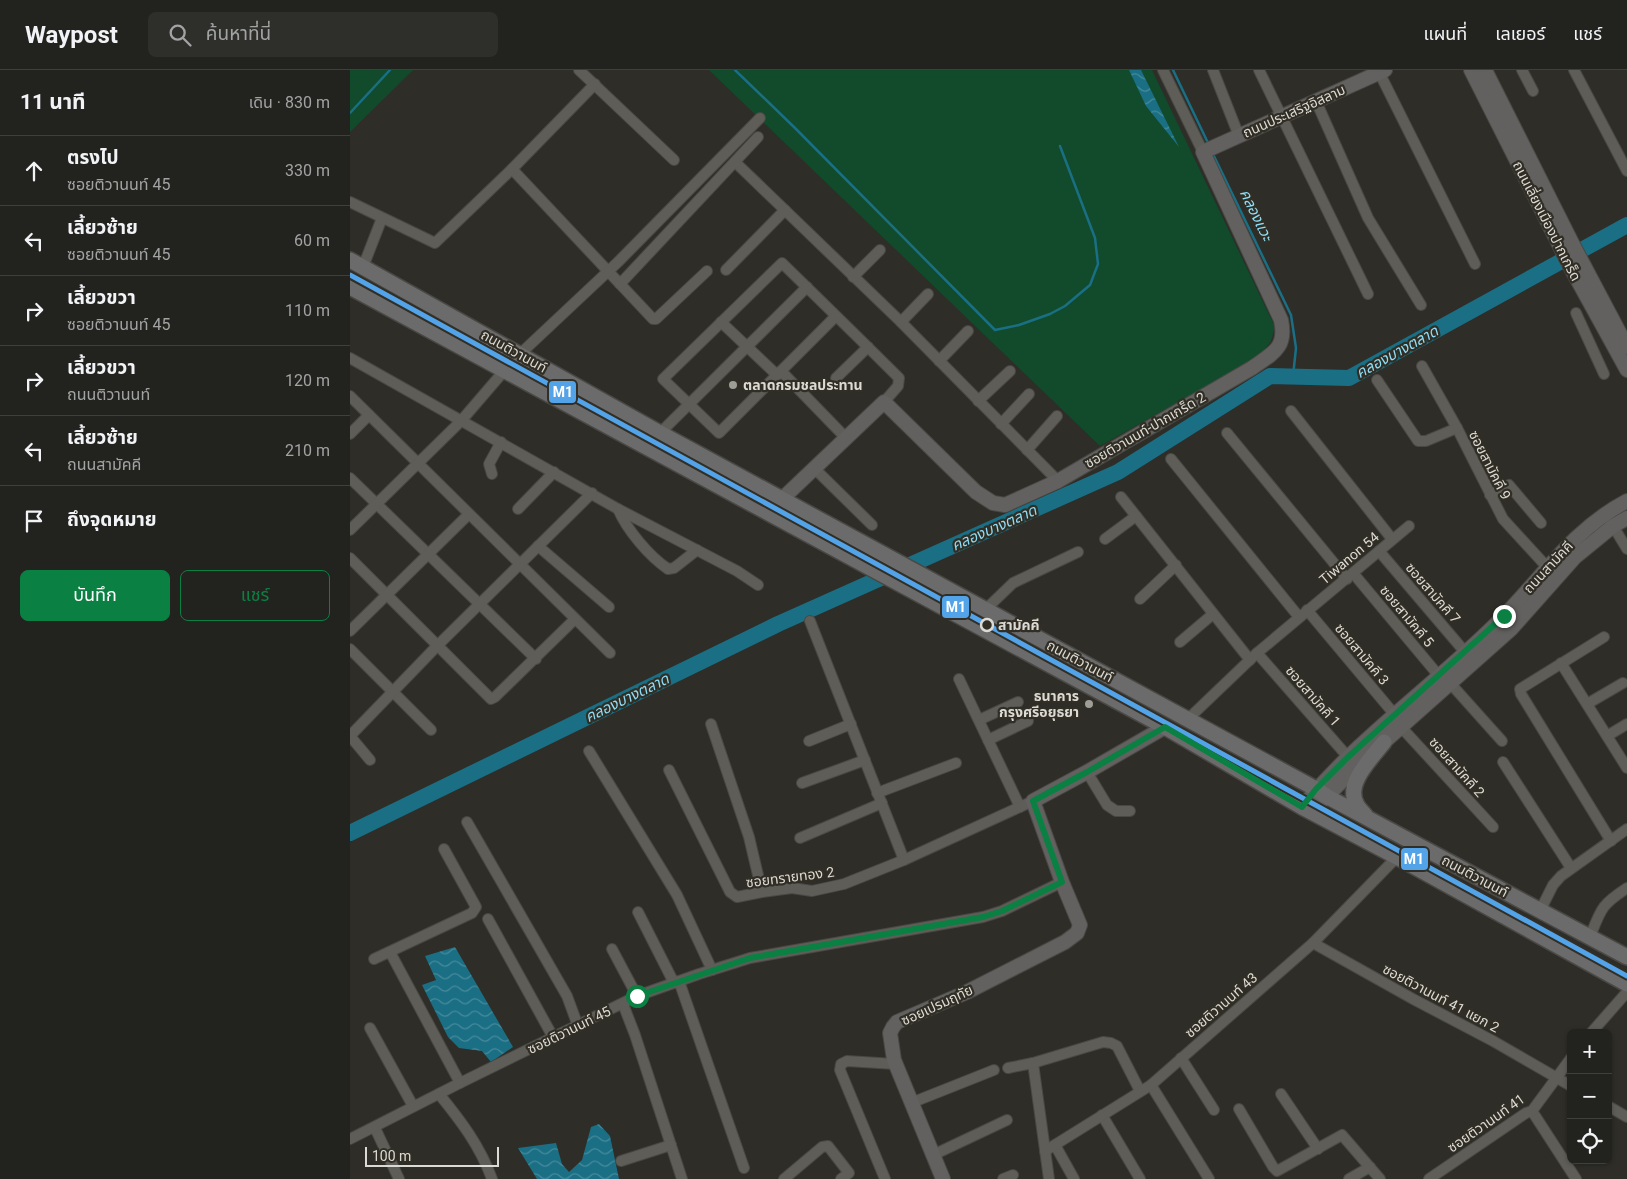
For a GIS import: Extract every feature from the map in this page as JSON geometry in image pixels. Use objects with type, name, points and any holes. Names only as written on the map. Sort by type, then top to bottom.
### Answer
[{"type":"main road","name":"ถนนติวานนท์","points":[[356,264],[782,500],[1627,957]]},
{"type":"main road","name":"ถนนติวานนท์","points":[[350,287],[1165,727],[1306,809],[1627,984]]},
{"type":"main road","points":[[504,371],[520,354]]},
{"type":"main road","points":[[1368,818],[1356,805],[1354,787],[1358,778],[1384,742]]},
{"type":"street","points":[[580,70],[674,160]]},
{"type":"street","name":"ซอยติวานนท์-ปากเกร็ด 2","points":[[884,402],[976,492],[993,503],[1005,504],[1058,481],[1252,368],[1282,343],[1284,333],[1281,320],[1208,150],[1163,70]]},
{"type":"street","points":[[1213,70],[1239,136]]},
{"type":"street","points":[[1259,70],[1368,294]]},
{"type":"street","name":"ถนนเลี่ยงเมืองปากเกร็ด","points":[[1471,70],[1621,347],[1627,370]]},
{"type":"street","name":"ถนนเลี่ยงเมืองปากเกร็ด","points":[[1485,70],[1566,245]]},
{"type":"street","points":[[1522,70],[1533,91]]},
{"type":"street","points":[[1574,70],[1627,171]]},
{"type":"street","points":[[1381,71],[1475,264]]},
{"type":"street","name":"ถนนประเสริฐอิสลาม","points":[[1208,150],[1381,71]]},
{"type":"street","points":[[350,202],[435,243],[512,169],[594,84]]},
{"type":"street","points":[[1316,101],[1368,218],[1421,305]]},
{"type":"street","points":[[520,354],[608,270],[760,118]]},
{"type":"street","points":[[620,284],[758,137]]},
{"type":"street","points":[[735,162],[901,322],[1058,481]]},
{"type":"street","points":[[512,169],[650,316],[656,319],[707,271]]},
{"type":"street","points":[[726,270],[785,210]]},
{"type":"street","points":[[356,264],[382,218]]},
{"type":"street","points":[[853,277],[880,250]]},
{"type":"street","points":[[782,500],[884,402],[898,386],[899,378],[782,262],[663,379],[719,433],[836,316]]},
{"type":"street","points":[[660,433],[807,287]]},
{"type":"street","points":[[901,322],[928,294]]},
{"type":"street","points":[[1576,313],[1604,374]]},
{"type":"street","points":[[721,322],[779,373],[846,438]]},
{"type":"street","points":[[939,361],[968,331]]},
{"type":"street","points":[[836,378],[868,347]]},
{"type":"street","points":[[1594,354],[1621,347]]},
{"type":"street","points":[[350,358],[618,509],[737,571],[758,585]]},
{"type":"street","name":"ซอยสามัคคี 9","points":[[1422,366],[1457,428],[1503,520],[1547,567]]},
{"type":"street","points":[[978,401],[1010,370]]},
{"type":"street","points":[[350,530],[461,421],[504,371]]},
{"type":"street","points":[[1377,380],[1418,441],[1426,441],[1457,428]]},
{"type":"street","points":[[1001,424],[1029,394]]},
{"type":"street","points":[[350,396],[610,654]]},
{"type":"street","points":[[1291,411],[1392,539]]},
{"type":"street","points":[[350,434],[369,415]]},
{"type":"street","points":[[1026,450],[1057,416]]},
{"type":"street","name":"ซอยสามัคคี 5","points":[[1227,433],[1350,576],[1444,680],[1502,740]]},
{"type":"street","points":[[492,474],[489,464],[501,442]]},
{"type":"street","name":"ซอยสามัคคี 3","points":[[1171,459],[1303,614],[1398,721]]},
{"type":"street","points":[[814,468],[872,525]]},
{"type":"street","points":[[518,508],[554,472]]},
{"type":"street","points":[[350,478],[536,659]]},
{"type":"street","points":[[1490,495],[1509,486],[1541,522]]},
{"type":"street","points":[[370,760],[350,735],[592,493]]},
{"type":"street","name":"ซอยสามัคคี 1","points":[[1121,498],[1213,614],[1348,757]]},
{"type":"street","name":"ถนนสามัคคี","points":[[1444,680],[1466,652],[1504,616],[1569,543],[1594,522],[1627,501]]},
{"type":"street","points":[[618,509],[626,526],[660,563],[668,569],[674,568],[697,550]]},
{"type":"street","points":[[350,631],[469,514]]},
{"type":"street","points":[[1105,539],[1136,516]]},
{"type":"street","name":"ถนนสามัคคี","points":[[1336,778],[1348,757],[1398,721],[1444,680],[1511,630],[1575,557],[1627,518]]},
{"type":"street","name":"Tiwanon 54","points":[[1188,719],[1303,614],[1409,526]]},
{"type":"street","points":[[1614,526],[1627,549]]},
{"type":"street","points":[[538,546],[609,608]]},
{"type":"street","name":"ซอยสามัคคี 7","points":[[1379,551],[1466,652]]},
{"type":"street","points":[[985,610],[1013,583],[1078,552]]},
{"type":"street","points":[[350,558],[491,699],[536,659],[576,619]]},
{"type":"street","points":[[1140,599],[1176,565]]},
{"type":"street","points":[[1180,642],[1213,614]]},
{"type":"street","points":[[810,620],[904,860]]},
{"type":"street","points":[[1604,637],[1520,689],[1521,694],[1610,841]]},
{"type":"street","points":[[350,649],[431,730]]},
{"type":"street","points":[[1561,663],[1627,768]]},
{"type":"street","points":[[960,679],[1020,807]]},
{"type":"street","points":[[1587,704],[1623,683]]},
{"type":"street","points":[[979,720],[1018,702]]},
{"type":"street","points":[[988,740],[1028,721]]},
{"type":"street","name":"ถนนสามัคคี","points":[[1306,809],[1336,778],[1384,742],[1398,721]]},
{"type":"street","name":"ซอยสามัคคี 2","points":[[1398,721],[1493,827]]},
{"type":"street","points":[[710,724],[749,837],[762,892]]},
{"type":"street","points":[[809,741],[851,724]]},
{"type":"street","points":[[1607,736],[1627,724]]},
{"type":"street","points":[[1062,882],[1033,801],[1165,727]]},
{"type":"street","points":[[589,751],[677,895],[712,970]]},
{"type":"street","points":[[802,783],[865,760]]},
{"type":"street","points":[[1503,762],[1571,868]]},
{"type":"street","points":[[800,838],[956,763]]},
{"type":"street","name":"ซอยทรายทอง 2","points":[[670,770],[730,892],[737,897],[792,888],[812,891],[844,884],[904,860],[1033,801]]},
{"type":"street","points":[[1087,772],[1107,805],[1116,811],[1130,811]]},
{"type":"street","points":[[467,822],[567,996],[578,1026]]},
{"type":"street","points":[[1540,911],[1553,885],[1571,868],[1627,829]]},
{"type":"street","points":[[374,959],[475,910],[476,907],[444,849]]},
{"type":"street","name":"ซอยติวานนท์ 43","points":[[1045,1151],[1150,1085],[1313,943],[1397,857]]},
{"type":"street","name":"ซอยติวานนท์ 45","points":[[350,1139],[637,996],[750,958],[983,917],[1002,911],[1062,882]]},
{"type":"street","name":"ซอยเปรมฤทัย","points":[[943,1179],[895,1064],[890,1033],[898,1022],[967,992],[1065,942],[1077,933],[1080,925],[1062,882]]},
{"type":"street","points":[[1590,937],[1602,908],[1609,899],[1627,888]]},
{"type":"street","points":[[638,912],[677,982],[744,1168]]},
{"type":"street","points":[[488,919],[553,1037]]},
{"type":"street","name":"ซอยติวานนท์ 41 แยก 2","points":[[1313,943],[1567,1084]]},
{"type":"street","points":[[612,950],[637,996]]},
{"type":"street","points":[[390,952],[460,1083]]},
{"type":"street","points":[[1595,1029],[1627,992]]},
{"type":"street","points":[[622,1004],[635,1035],[682,1179]]},
{"type":"street","points":[[370,1028],[413,1106]]},
{"type":"street","points":[[1008,1068],[1033,1063],[1103,1042],[1111,1043],[1117,1046],[1140,1091]]},
{"type":"street","points":[[1181,1058],[1214,1110]]},
{"type":"street","points":[[885,1179],[840,1070],[841,1064],[847,1061],[895,1064]]},
{"type":"street","points":[[1033,1063],[1049,1179]]},
{"type":"street","name":"ซอยติวานนท์ 41","points":[[1435,1177],[1526,1113],[1532,1111],[1567,1063]]},
{"type":"street","points":[[912,1103],[994,1070]]},
{"type":"street","points":[[1150,1085],[1209,1179]]},
{"type":"street","points":[[439,1094],[475,1142],[492,1179]]},
{"type":"street","points":[[1282,1094],[1318,1149]]},
{"type":"street","points":[[1612,1108],[1627,1117]]},
{"type":"street","points":[[1239,1109],[1272,1167],[1277,1171],[1342,1136],[1380,1179]]},
{"type":"street","points":[[1532,1111],[1576,1179]]},
{"type":"street","points":[[1102,1115],[1140,1179]]},
{"type":"street","points":[[933,1155],[1006,1120]]},
{"type":"street","points":[[375,1128],[399,1179]]},
{"type":"street","points":[[621,1161],[671,1145]]},
{"type":"street","points":[[1054,1145],[1074,1179]]},
{"type":"street","points":[[784,1179],[822,1147],[828,1146],[849,1172],[841,1179]]},
{"type":"street","points":[[1349,1179],[1370,1167]]},
{"type":"green space","points":[[350,70],[413,70],[350,132]]},
{"type":"green space","points":[[709,70],[1152,70],[1275,327],[1271,341],[1260,356],[1100,446]]},
{"type":"water","points":[[1129,70],[1141,70],[1179,147],[1146,106]]},
{"type":"water","points":[[455,947],[513,1047],[491,1062],[482,1051],[459,1048],[448,1037],[422,985],[436,980],[425,956]]},
{"type":"water","points":[[599,1124],[610,1136],[619,1179],[537,1179],[518,1148],[556,1143],[562,1164],[569,1172],[582,1160],[591,1127]]},
{"type":"waterway","points":[[350,113],[390,70]]},
{"type":"waterway","points":[[735,70],[995,330],[1019,325],[1050,314],[1065,306],[1090,285],[1098,264],[1095,238],[1060,146]]},
{"type":"waterway","name":"คลองแวะ","points":[[1173,70],[1209,145]]},
{"type":"waterway","name":"คลองแวะ","points":[[1212,152],[1291,315],[1296,348],[1293,376]]},
{"type":"waterway","name":"คลองบางตลาด","points":[[350,833],[778,624],[1118,472],[1270,376],[1349,378],[1627,225]]},
{"type":"transit line","name":"M1","points":[[350,275],[1627,976]]},
{"type":"place","name":"ตลาดกรมชลประทาน","points":[[733,385]]},
{"type":"place","name":"สามัคคี","points":[[987,625]]},
{"type":"place","name":"ธนาคาร กรุงศรีอยุธยา","points":[[1089,704]]},
{"type":"route","points":[[637,996],[750,958],[983,917],[1002,911],[1062,882],[1033,801],[1165,727],[1302,807],[1316,789],[1348,757],[1504,616]]}]
